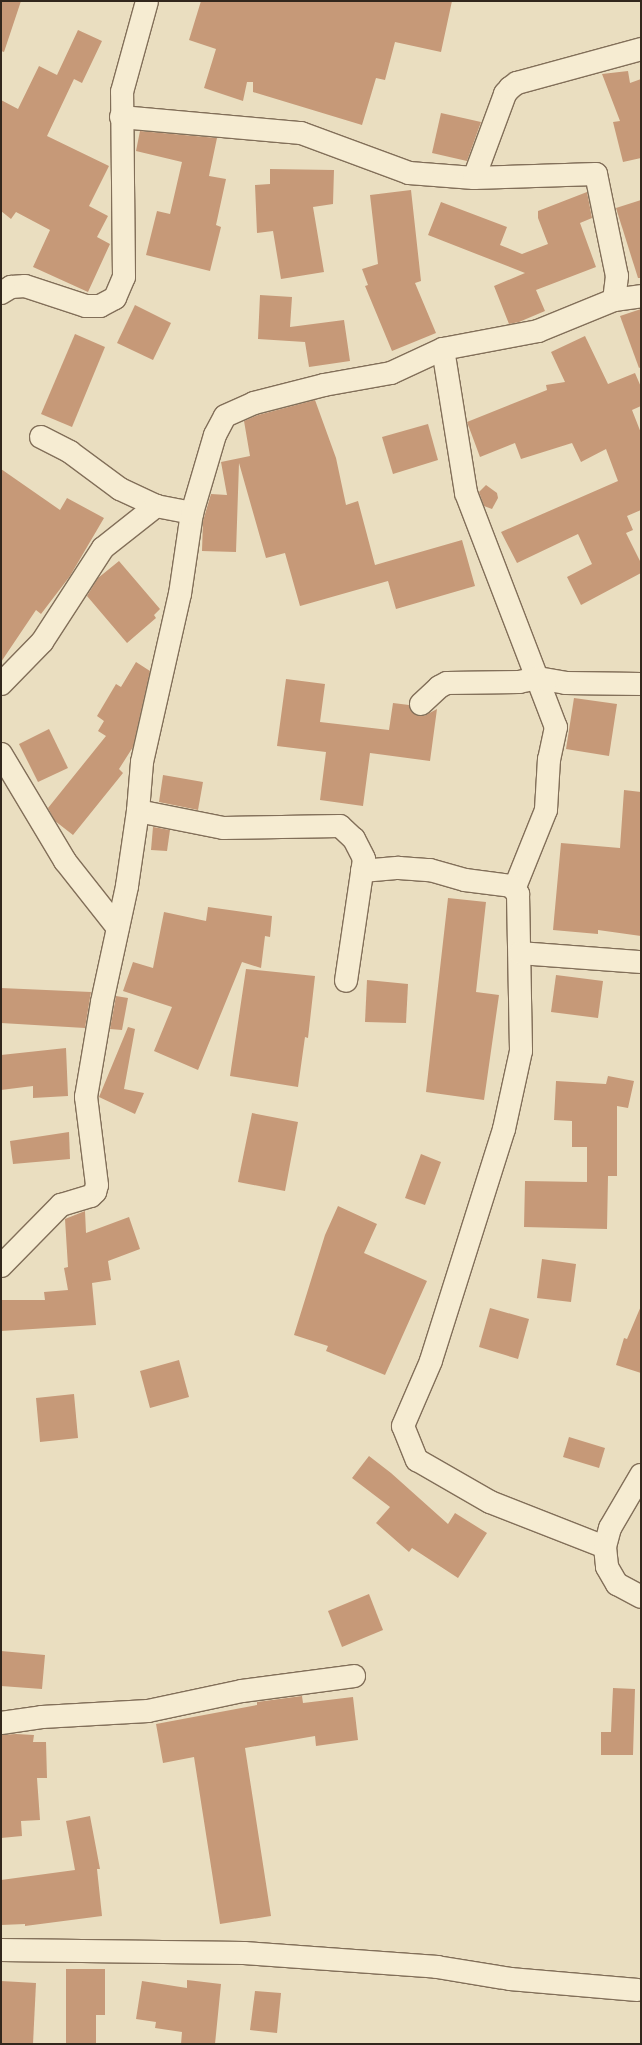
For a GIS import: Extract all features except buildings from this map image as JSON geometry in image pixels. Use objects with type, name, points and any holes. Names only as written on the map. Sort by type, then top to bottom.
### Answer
[{"type":"street","points":[[1,292],[11,287],[24,286],[86,306],[100,306],[115,298],[124,277],[121,118],[124,86],[147,1]]},
{"type":"street","points":[[474,178],[505,94],[510,88],[517,83],[641,49]]},
{"type":"street","points":[[121,118],[301,133],[409,173],[474,178],[596,174],[617,276],[614,300]]},
{"type":"street","points":[[1,1266],[61,1205],[91,1196],[95,1192],[97,1185],[86,1097],[102,1002],[118,928],[138,811],[142,762],[180,594],[192,513],[215,435],[225,416],[254,403],[324,385],[391,373],[443,349],[538,331],[614,300],[641,296]]},
{"type":"street","points":[[443,349],[466,493],[556,727],[549,759],[546,810],[515,887],[518,894],[521,1051],[504,1129],[431,1361],[403,1426],[417,1460],[490,1502],[605,1547]]},
{"type":"street","points":[[41,437],[70,452],[120,489],[156,506],[192,513]]},
{"type":"street","points":[[1,684],[42,642],[103,548],[156,506]]},
{"type":"street","points":[[421,704],[439,687],[447,683],[519,682],[538,678],[566,683],[641,684]]},
{"type":"street","points":[[1,754],[65,862],[118,928]]},
{"type":"street","points":[[138,811],[223,828],[340,826],[357,846],[364,859],[346,981]]},
{"type":"street","points":[[362,871],[399,868],[430,870],[465,880],[515,887]]},
{"type":"street","points":[[520,953],[641,962]]},
{"type":"street","points":[[638,1600],[617,1584],[606,1567],[605,1547],[610,1528],[641,1475]]},
{"type":"street","points":[[1,1723],[42,1717],[148,1711],[242,1692],[354,1676]]},
{"type":"street","points":[[1,1950],[244,1953],[437,1967],[510,1979],[638,1990]]}]
